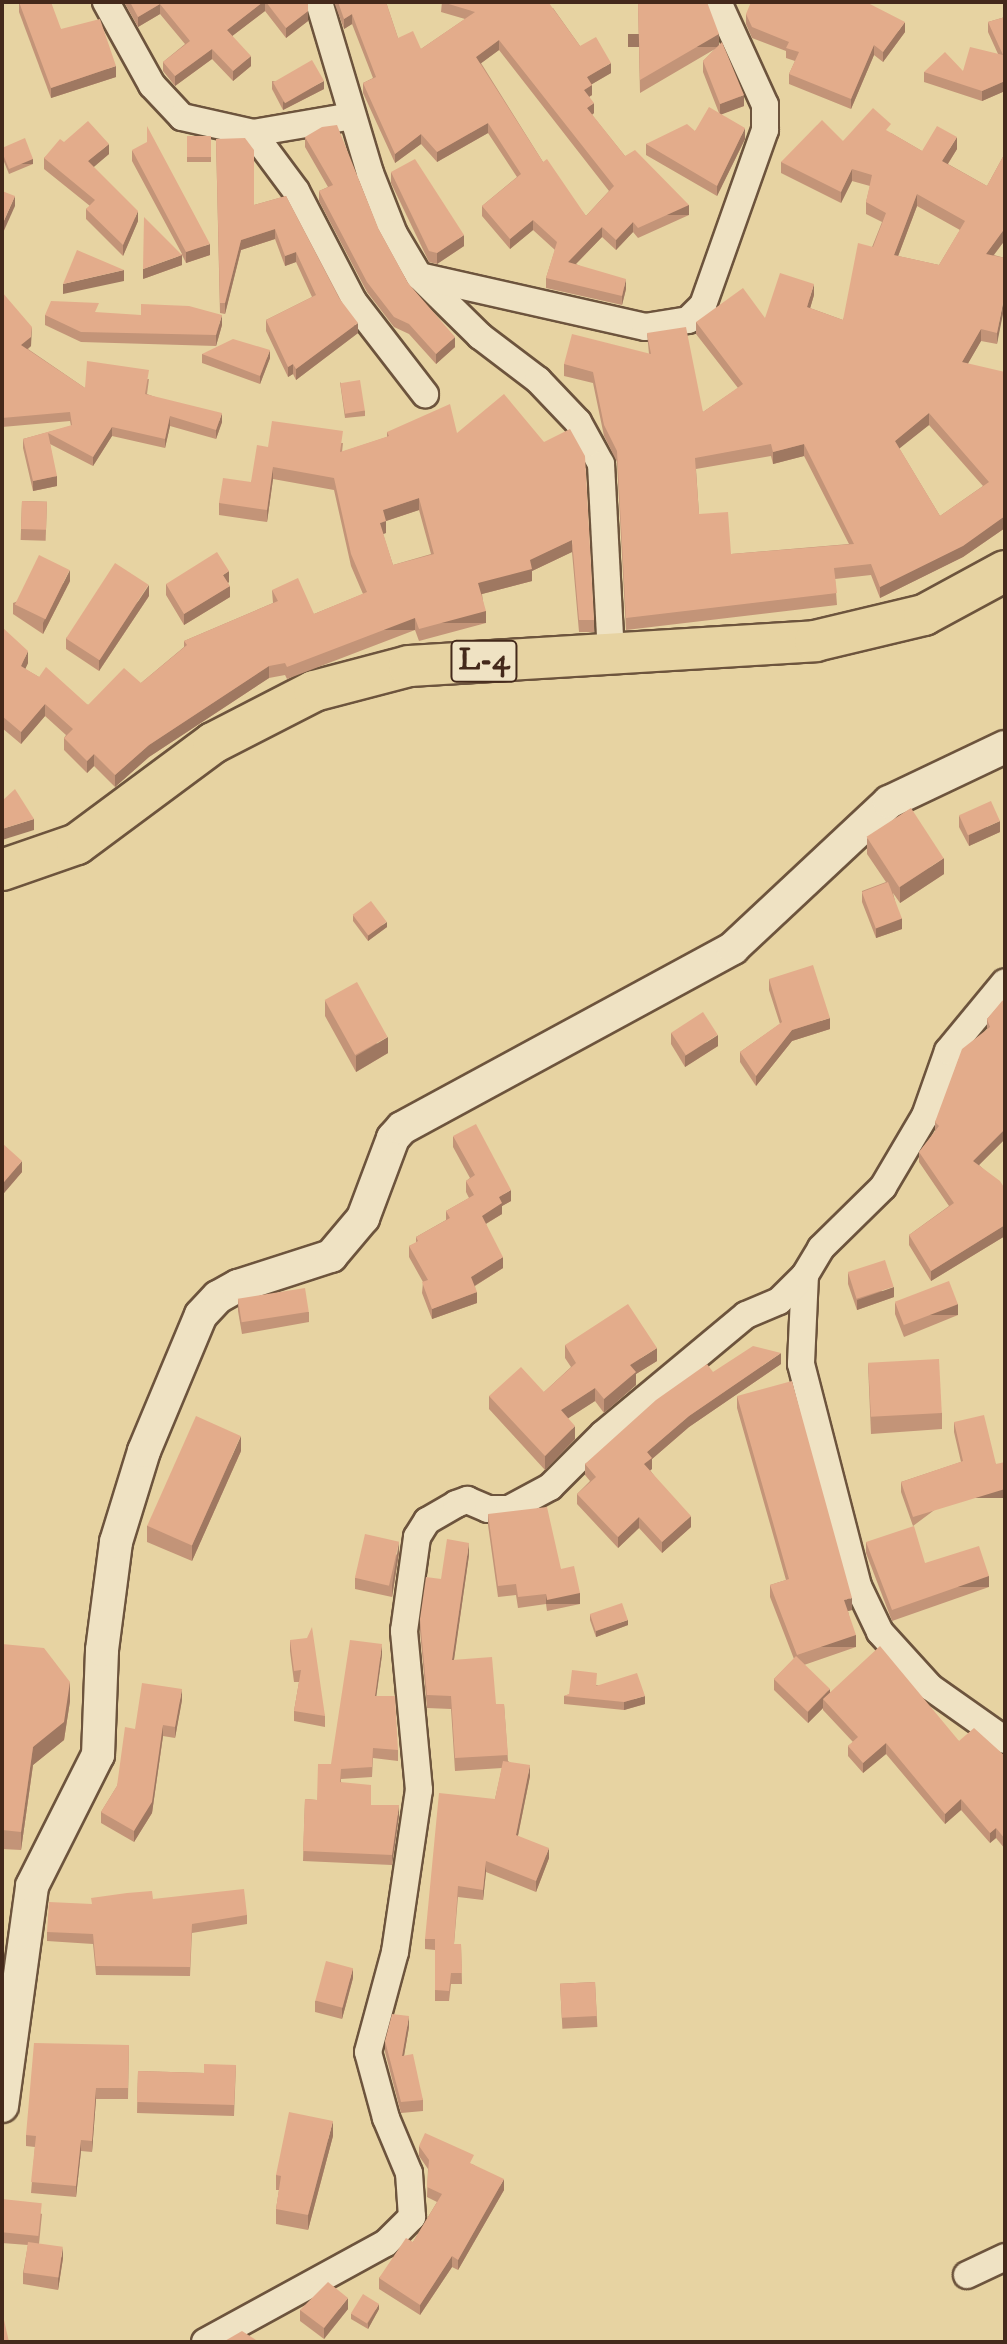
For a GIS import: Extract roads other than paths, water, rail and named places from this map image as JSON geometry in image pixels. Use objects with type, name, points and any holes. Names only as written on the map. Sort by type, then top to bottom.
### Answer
[{"type":"main road","name":"L-4","points":[[2,870],[77,844],[213,743],[314,691],[409,666],[815,641],[924,615],[1005,571]]},
{"type":"street","points":[[106,2],[152,85],[182,117],[253,133],[352,116]]},
{"type":"street","points":[[319,2],[352,116],[394,234],[419,276],[480,336],[538,380],[578,422],[601,464],[611,652]]},
{"type":"street","points":[[419,276],[645,327],[688,320],[703,305],[765,130],[765,105],[718,2]]},
{"type":"street","points":[[253,133],[296,191],[353,301],[425,394]]},
{"type":"street","points":[[2,2106],[32,1886],[98,1755],[102,1650],[116,1542],[149,1438],[201,1315],[218,1297],[238,1286],[331,1256],[363,1218],[393,1138],[402,1128],[733,948],[889,802],[1005,747]]},
{"type":"street","points":[[205,2342],[386,2243],[412,2217],[409,2173],[386,2118],[368,2052],[395,1952],[419,1790],[404,1631],[417,1537],[427,1521],[456,1504],[467,1500],[488,1509],[509,1509],[550,1487],[603,1434],[734,1325],[779,1301],[805,1275],[821,1248],[883,1187],[925,1116],[948,1051],[1005,982]]},
{"type":"street","points":[[805,1275],[801,1364],[858,1586],[880,1632],[930,1687],[1005,1740]]},
{"type":"street","points":[[967,2275],[1005,2257]]}]
